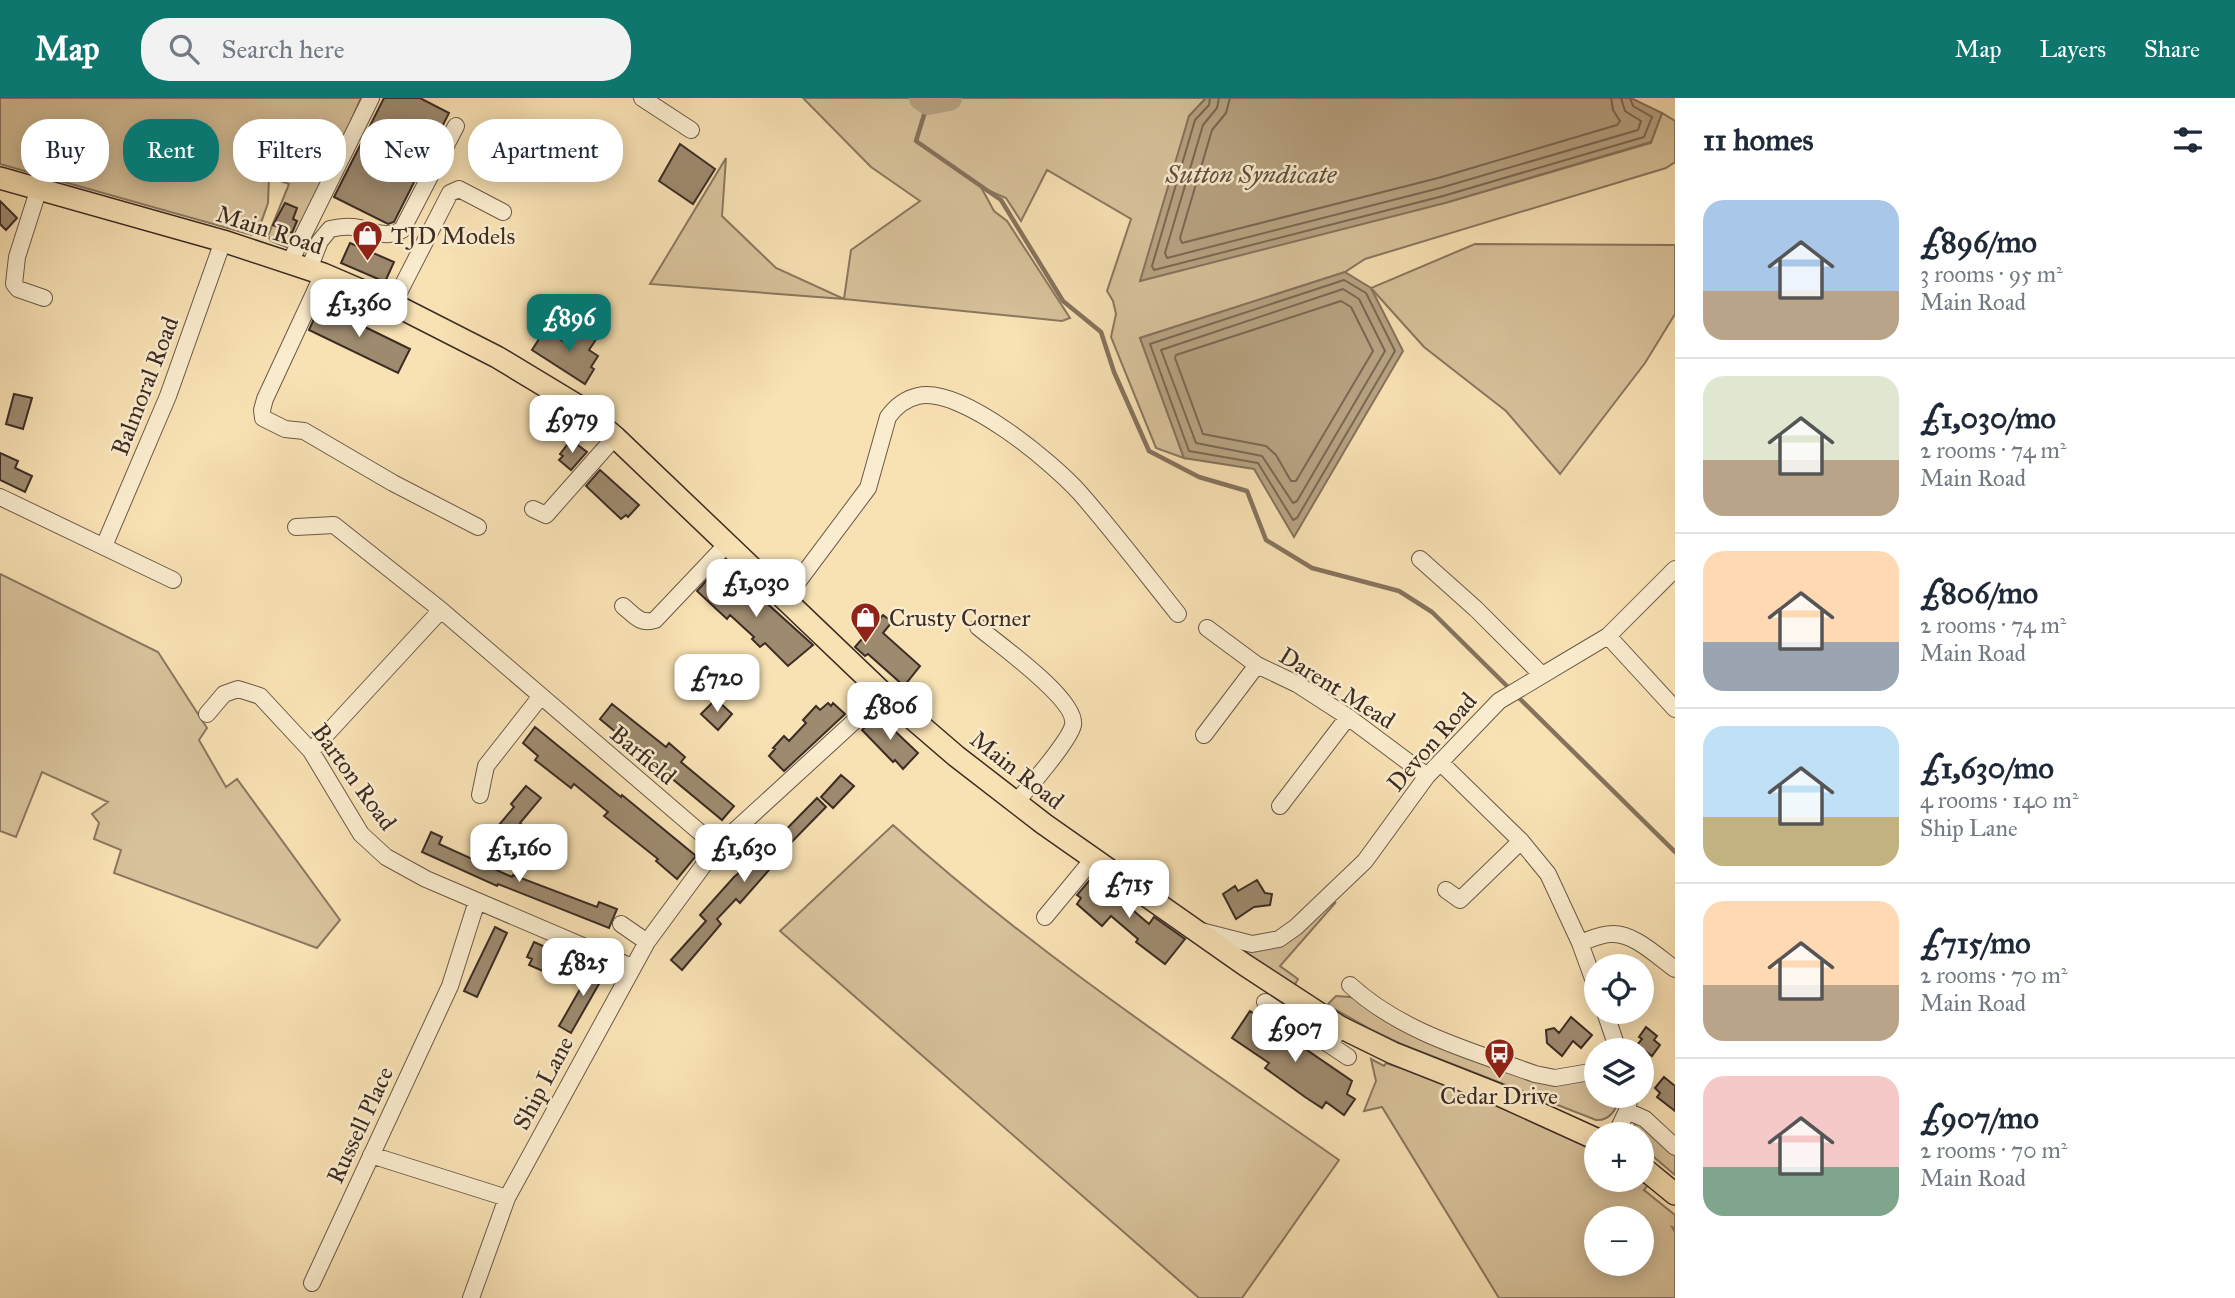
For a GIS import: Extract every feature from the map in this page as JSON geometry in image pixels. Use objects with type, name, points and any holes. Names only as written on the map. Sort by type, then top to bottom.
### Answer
[{"type":"main road","name":"Main Road","points":[[0,178],[223,241],[307,268],[393,304],[541,382],[580,407],[615,437],[884,694],[956,757],[1335,1036],[1392,1053],[1497,1094],[1584,1134]]},
{"type":"main road","points":[[1654,1177],[1675,1194]]},
{"type":"street","points":[[371,98],[307,268],[265,399],[263,418],[285,429],[304,431],[393,483],[478,527]]},
{"type":"street","points":[[642,98],[691,130]]},
{"type":"street","points":[[307,268],[320,241],[330,229],[354,227],[385,235],[393,235],[402,230],[456,126]]},
{"type":"street","points":[[39,188],[17,257],[14,284],[18,289],[44,298]]},
{"type":"street","points":[[393,304],[450,193],[459,188],[503,212]]},
{"type":"street","name":"Balmoral Road","points":[[104,546],[168,396],[223,241]]},
{"type":"street","points":[[785,599],[868,488],[888,417],[895,407],[920,395],[946,398],[964,405],[1021,440],[1078,491],[1178,614]]},
{"type":"street","points":[[533,509],[547,515],[615,437]]},
{"type":"street","points":[[0,497],[173,580]]},
{"type":"street","name":"Barfield","points":[[296,527],[334,525],[441,610],[717,847]]},
{"type":"street","points":[[624,606],[639,620],[655,620],[728,543]]},
{"type":"street","points":[[1420,559],[1476,609],[1539,676]]},
{"type":"street","name":"Devon Road","points":[[1193,929],[1252,944],[1279,939],[1296,927],[1365,861],[1427,776],[1499,701],[1608,636],[1675,569]]},
{"type":"street","points":[[311,751],[441,610]]},
{"type":"street","points":[[978,627],[1059,695],[1072,715],[1073,726],[1042,772],[1015,803]]},
{"type":"street","name":"Darent Mead","points":[[1207,628],[1257,665],[1297,684],[1348,717],[1427,776]]},
{"type":"street","points":[[1608,636],[1675,709]]},
{"type":"street","name":"Darent Mead","points":[[1204,735],[1257,665]]},
{"type":"street","name":"Barton Road","points":[[207,714],[224,694],[238,689],[260,695],[311,751],[361,834],[386,857],[426,879],[632,967]]},
{"type":"street","name":"Ship Lane","points":[[471,1298],[508,1198],[647,942],[717,847],[884,694]]},
{"type":"street","points":[[480,795],[485,766],[541,696]]},
{"type":"street","points":[[1280,806],[1348,717]]},
{"type":"street","points":[[1440,762],[1521,841],[1548,874],[1584,954]]},
{"type":"street","points":[[1446,890],[1460,900],[1521,841]]},
{"type":"street","points":[[1045,917],[1093,859]]},
{"type":"street","name":"Russell Place","points":[[312,1283],[450,986],[477,901]]},
{"type":"street","points":[[621,924],[647,942]]},
{"type":"street","points":[[1580,943],[1598,936],[1621,934],[1675,969]]},
{"type":"street","points":[[1350,985],[1369,1002],[1412,1027],[1535,1074],[1555,1078],[1584,1073]]},
{"type":"street","points":[[1265,1002],[1335,1036],[1348,1057]]},
{"type":"street","points":[[1633,1108],[1675,1147]]},
{"type":"street","points":[[371,1155],[508,1198]]},
{"type":"shaded area","points":[[0,98],[361,98],[346,132],[346,119],[233,119],[233,182],[269,182],[268,203],[258,231],[252,235],[64,182],[109,182],[109,119],[21,119],[21,170],[0,164]]},
{"type":"shaded area","points":[[803,98],[1206,98],[1189,116],[1445,203],[1651,143],[1662,113],[1675,121],[1675,162],[1666,168],[1365,259],[1345,272],[1140,338],[1184,458],[1156,448],[1111,337],[1116,314],[1107,291],[1131,219],[1047,170],[1021,221],[1006,198],[981,187],[994,211],[1007,221],[1070,318],[1062,321],[844,299],[851,250],[920,201],[871,167]]},
{"type":"shaded area","points":[[726,158],[722,216],[776,268],[844,299],[650,284]]},
{"type":"shaded area","points":[[283,182],[323,182],[289,248],[271,241],[268,236],[289,184]]},
{"type":"shaded area","points":[[1475,244],[1675,245],[1675,314],[1645,363],[1560,474],[1506,411],[1424,347],[1371,288]]},
{"type":"shaded area","points":[[0,574],[158,652],[207,728],[199,740],[226,787],[237,779],[340,920],[317,948],[114,873],[121,850],[94,839],[99,823],[92,814],[108,802],[42,772],[16,837],[0,831]]},
{"type":"shaded area","points":[[893,825],[1054,958],[1339,1160],[1242,1298],[1199,1298],[780,931]]},
{"type":"shaded area","points":[[1336,902],[1280,966],[1298,979],[1294,986],[1229,944],[1250,951]]},
{"type":"shaded area","points":[[1336,996],[1351,997],[1563,1082],[1584,1080],[1584,1108],[1615,1108],[1606,1118],[1596,1120],[1401,1044],[1328,1004]]},
{"type":"shaded area","points":[[1371,1059],[1384,1066],[1386,1063],[1460,1087],[1578,1141],[1584,1145],[1584,1192],[1646,1192],[1675,1215],[1675,1228],[1672,1227],[1675,1232],[1675,1298],[1499,1298],[1382,1107],[1364,1111],[1376,1081]]},
{"type":"shaded area","points":[[1654,1134],[1675,1155],[1675,1175],[1654,1157]]},
{"type":"water","name":"Sutton Syndicate","points":[[1206,98],[1631,98],[1662,113],[1651,142],[1445,203],[1140,281],[1189,116]]},
{"type":"water","points":[[1345,272],[1371,288],[1403,351],[1294,537],[1254,469],[1184,458],[1140,338]]},
{"type":"building","points":[[384,98],[420,98],[449,113],[446,119],[373,119]]},
{"type":"building","points":[[680,144],[715,169],[693,204],[659,181]]},
{"type":"building","points":[[360,146],[360,182],[414,182],[394,222],[388,224],[334,197],[342,182],[346,182],[346,173]]},
{"type":"building","points":[[0,201],[17,218],[6,230],[0,224]]},
{"type":"building","points":[[285,203],[297,208],[293,219],[297,221],[292,233],[273,225]]},
{"type":"building","name":"TJD Models","points":[[350,243],[394,262],[385,282],[341,263]]},
{"type":"building","points":[[320,305],[410,349],[398,373],[309,330]]},
{"type":"building","points":[[583,327],[597,338],[589,350],[598,356],[585,384],[532,350],[545,330],[570,346]]},
{"type":"building","points":[[14,394],[32,398],[23,429],[6,424]]},
{"type":"building","points":[[571,440],[587,452],[571,470],[559,460],[563,456],[560,454]]},
{"type":"building","points":[[0,453],[18,461],[15,468],[32,476],[25,492],[0,480]]},
{"type":"building","points":[[600,470],[639,505],[628,517],[626,515],[621,519],[586,486]]},
{"type":"building","points":[[716,570],[753,605],[760,597],[813,645],[788,666],[765,643],[760,647],[752,639],[754,637],[730,615],[727,619],[697,591]]},
{"type":"building","points":[[883,615],[892,622],[883,633],[920,666],[904,686],[868,654],[865,656],[855,647]]},
{"type":"building","points":[[716,699],[732,714],[718,730],[701,714]]},
{"type":"building","points":[[828,703],[831,706],[833,703],[845,714],[784,771],[769,756],[775,749],[773,748],[784,736],[789,741],[806,723],[803,720],[816,706],[820,710]]},
{"type":"building","points":[[612,704],[666,747],[669,743],[685,757],[681,762],[734,806],[722,820],[600,719]]},
{"type":"building","points":[[878,715],[918,753],[903,769],[862,730]]},
{"type":"building","points":[[535,727],[696,856],[677,879],[656,861],[658,859],[604,816],[608,812],[574,784],[571,788],[535,760],[538,756],[523,743]]},
{"type":"building","points":[[841,775],[854,786],[833,808],[821,797]]},
{"type":"building","points":[[526,786],[541,798],[520,823],[523,826],[513,837],[499,825]]},
{"type":"building","points":[[817,798],[826,807],[774,860],[776,862],[740,903],[736,899],[717,919],[721,924],[682,970],[671,960],[706,921],[700,915],[734,877],[765,851]]},
{"type":"building","points":[[431,832],[442,837],[439,844],[512,877],[513,875],[597,907],[599,902],[617,909],[609,928],[498,884],[497,886],[422,852]]},
{"type":"building","points":[[1093,876],[1149,924],[1154,917],[1185,939],[1165,964],[1136,942],[1138,939],[1111,916],[1102,926],[1077,904],[1081,898],[1077,895]]},
{"type":"building","points":[[1257,880],[1265,893],[1272,894],[1270,905],[1254,907],[1236,919],[1223,894],[1235,886],[1238,891]]},
{"type":"building","points":[[495,927],[507,933],[477,997],[464,991]]},
{"type":"building","points":[[534,942],[561,954],[552,975],[529,965],[532,959],[527,957]]},
{"type":"building","points":[[595,963],[608,968],[571,1033],[559,1026]]},
{"type":"building","points":[[1250,1011],[1352,1081],[1347,1094],[1355,1099],[1344,1115],[1326,1102],[1322,1108],[1305,1097],[1265,1068],[1269,1063],[1232,1038]]},
{"type":"building","points":[[1571,1017],[1592,1035],[1584,1038],[1581,1048],[1573,1041],[1562,1056],[1547,1043],[1546,1030],[1554,1028],[1559,1033]]},
{"type":"building","points":[[1646,1027],[1657,1036],[1654,1040],[1639,1037]]},
{"type":"building","points":[[1654,1040],[1660,1045],[1654,1053]]},
{"type":"building","points":[[1664,1077],[1675,1086],[1675,1111],[1657,1097],[1660,1093],[1655,1088]]},
{"type":"waterway","points":[[922,98],[928,102],[949,98]]},
{"type":"waterway","points":[[928,102],[916,141],[1001,200],[1063,301],[1101,332],[1114,372],[1149,451],[1199,477],[1247,491],[1266,540],[1312,568],[1399,591],[1432,612],[1510,689]]},
{"type":"waterway","points":[[1516,695],[1675,852]]},
{"type":"place","name":"TJD Models","points":[[368,263]]},
{"type":"place","name":"Crusty Corner","points":[[866,645]]},
{"type":"place","name":"Cedar Drive","points":[[1499,1081]]}]
